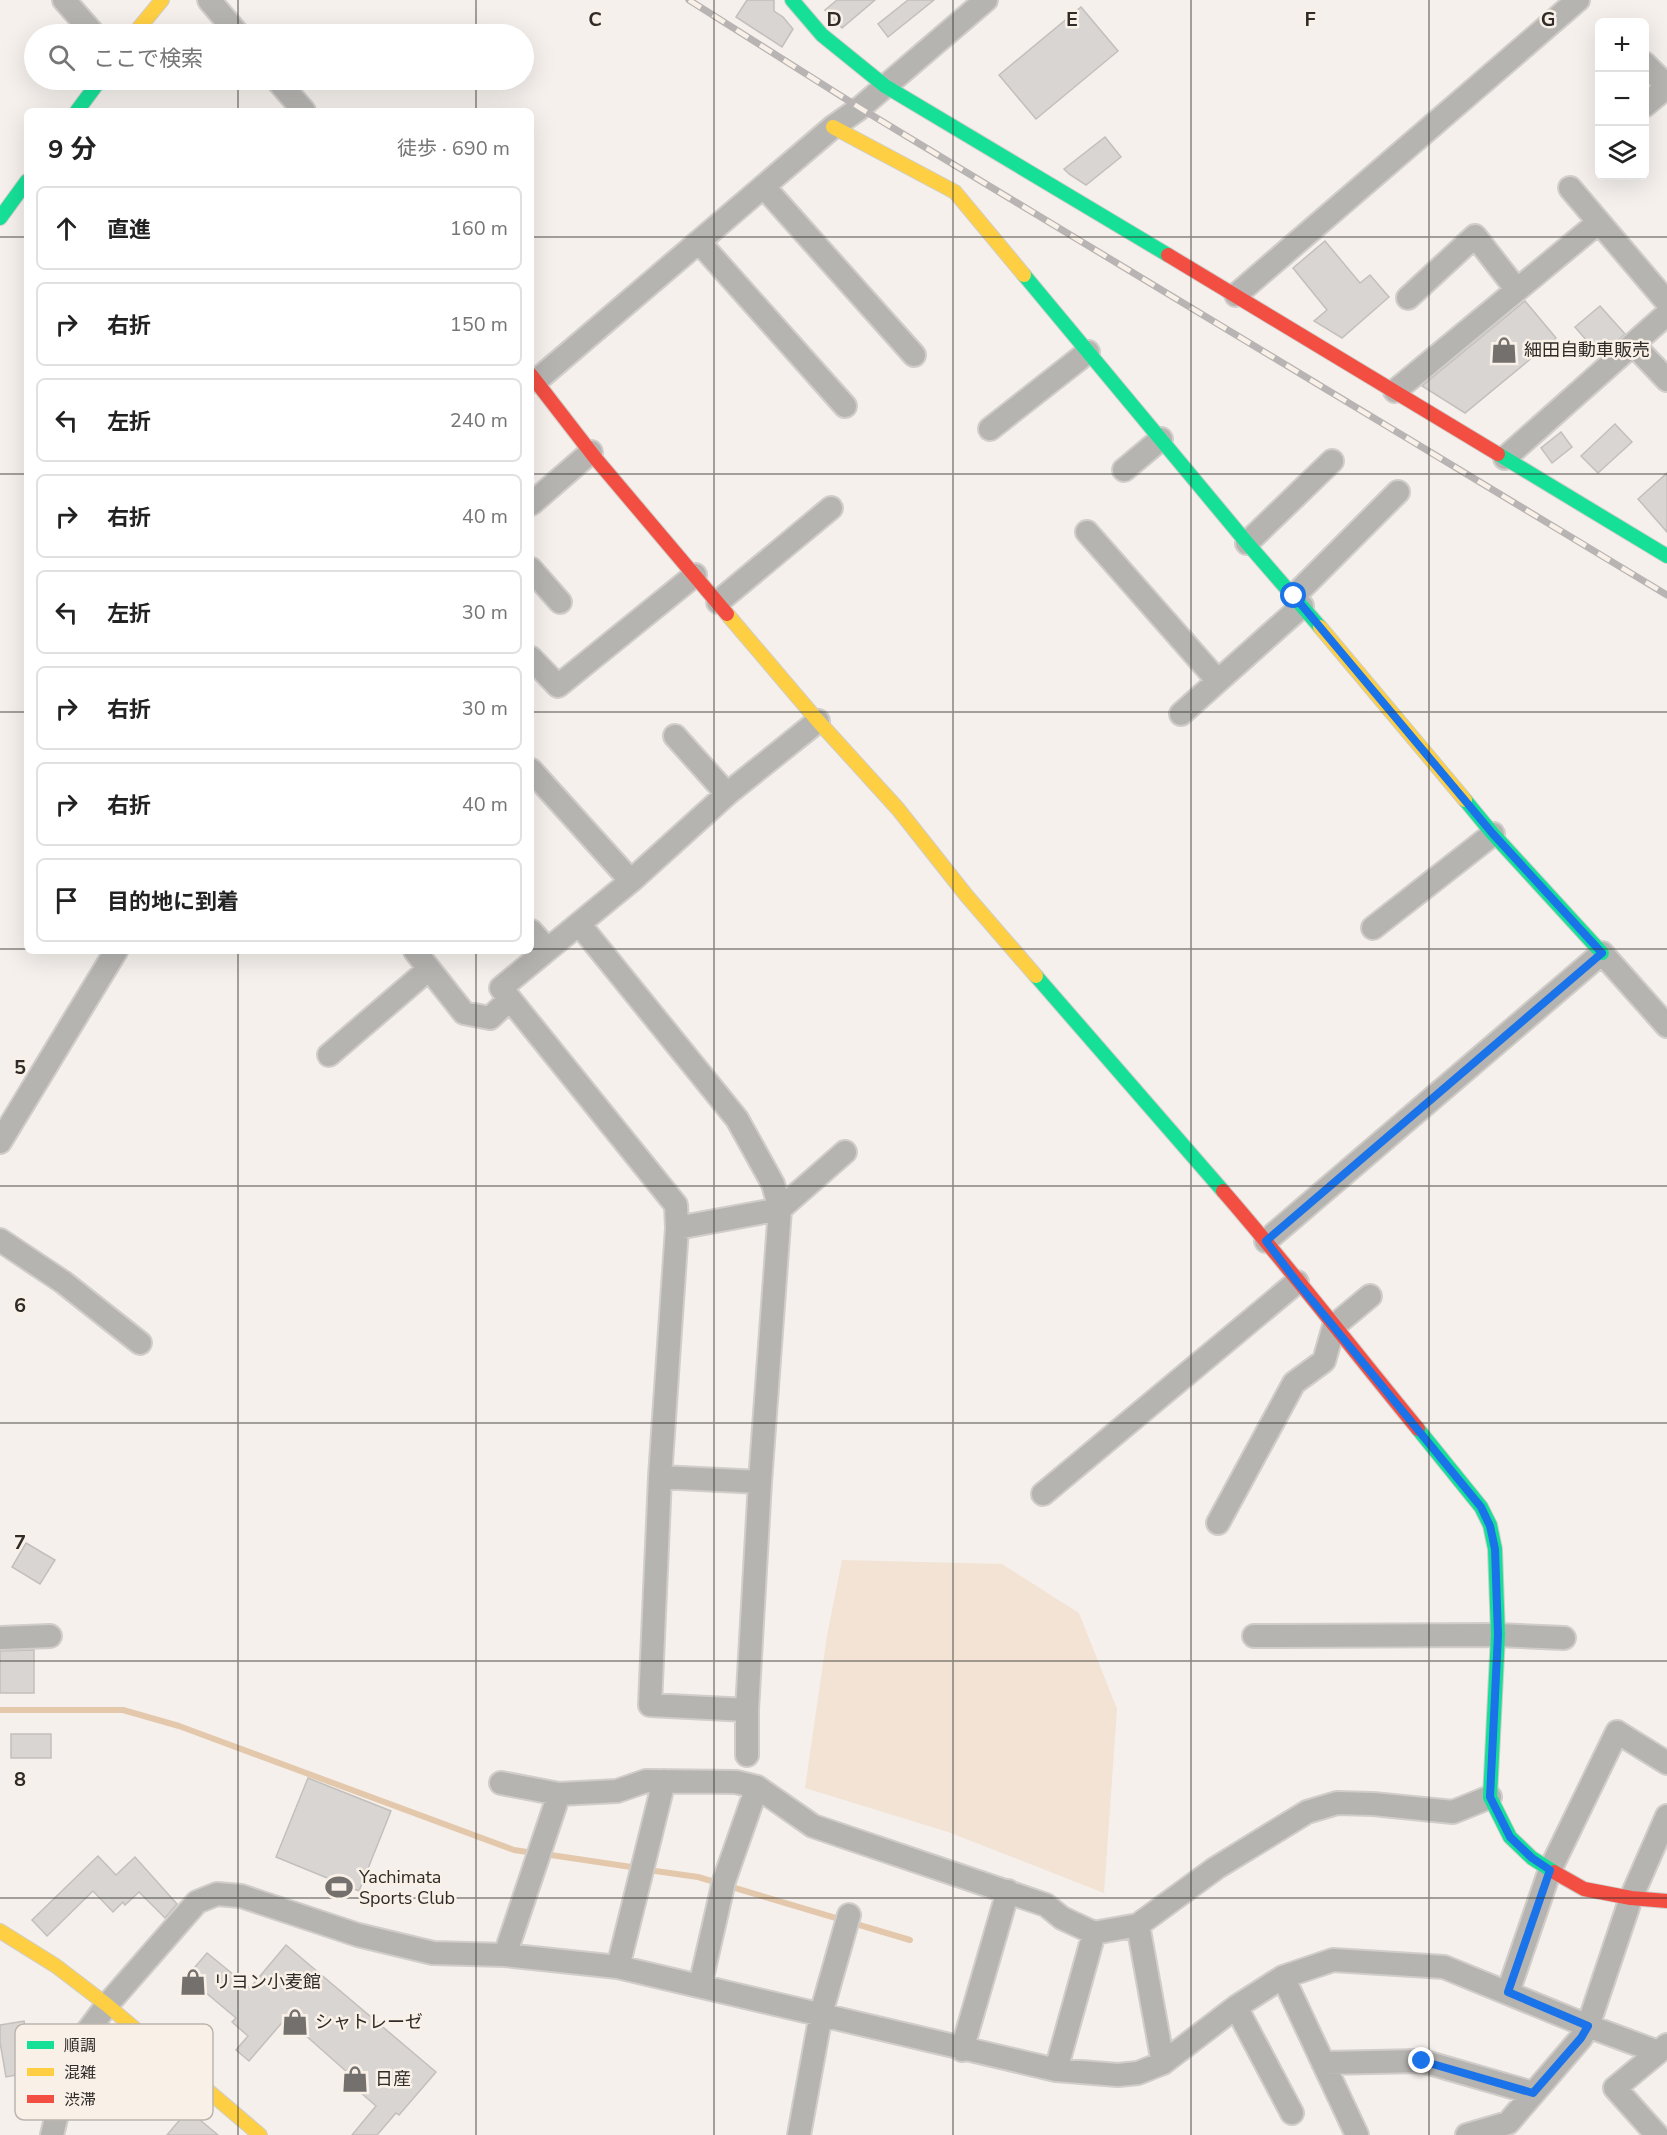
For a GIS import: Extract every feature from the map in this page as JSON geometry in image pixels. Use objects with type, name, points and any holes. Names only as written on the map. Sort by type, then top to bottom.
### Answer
[{"type":"street","points":[[64,0],[85,24]]},
{"type":"street","points":[[142,24],[162,0]]},
{"type":"street","points":[[209,0],[229,24]]},
{"type":"street","points":[[792,0],[822,35],[885,86],[1667,556]]},
{"type":"street","points":[[986,0],[860,108],[833,127],[699,242],[534,378],[591,452],[818,721],[898,809],[974,904],[1266,1241],[1481,1507],[1490,1526],[1495,1549],[1498,1635],[1490,1797],[1510,1837],[1532,1858],[1584,1888],[1631,1898],[1667,1901]]},
{"type":"street","points":[[1236,295],[1578,0]]},
{"type":"street","points":[[1649,68],[1667,86],[1649,102]]},
{"type":"street","points":[[79,108],[93,90]]},
{"type":"street","points":[[286,90],[301,108]]},
{"type":"street","points":[[833,127],[955,192],[1493,834],[1667,1026]]},
{"type":"street","points":[[0,218],[24,185]]},
{"type":"street","points":[[764,187],[914,355]]},
{"type":"street","points":[[1570,188],[1667,302]]},
{"type":"street","points":[[1395,391],[1599,222]]},
{"type":"street","points":[[1408,298],[1475,236],[1517,290]]},
{"type":"street","points":[[699,242],[845,406]]},
{"type":"street","points":[[1505,458],[1667,314]]},
{"type":"street","points":[[1633,344],[1667,380]]},
{"type":"street","points":[[990,429],[1088,352]]},
{"type":"street","points":[[1124,470],[1161,439]]},
{"type":"street","points":[[534,501],[591,452]]},
{"type":"street","points":[[1247,543],[1332,461]]},
{"type":"street","points":[[1180,714],[1218,681],[1298,601],[1398,492]]},
{"type":"street","points":[[718,602],[831,508]]},
{"type":"street","points":[[1087,532],[1218,681]]},
{"type":"street","points":[[534,572],[560,602]]},
{"type":"street","points":[[534,661],[558,686],[695,575]]},
{"type":"street","points":[[747,1710],[650,1705],[660,1477],[677,1228],[675,1205],[501,988],[631,881],[727,794],[818,721]]},
{"type":"street","points":[[675,736],[727,794]]},
{"type":"street","points":[[534,773],[631,881]]},
{"type":"street","points":[[1373,928],[1493,834]]},
{"type":"street","points":[[579,924],[737,1119],[773,1184],[780,1209],[760,1482],[747,1710],[747,1755]]},
{"type":"street","points":[[534,934],[547,949]]},
{"type":"street","points":[[1266,1241],[1602,953]]},
{"type":"street","points":[[0,1142],[114,954]]},
{"type":"street","points":[[417,954],[464,1013],[490,1018],[510,999]]},
{"type":"street","points":[[329,1055],[429,969]]},
{"type":"street","points":[[677,1228],[780,1209],[845,1152]]},
{"type":"street","points":[[0,1240],[63,1282],[140,1343]]},
{"type":"street","points":[[1043,1494],[1297,1282]]},
{"type":"street","points":[[1218,1523],[1294,1383],[1324,1361],[1334,1326],[1370,1296]]},
{"type":"street","points":[[660,1477],[760,1482]]},
{"type":"street","points":[[1254,1636],[1498,1635],[1564,1638]]},
{"type":"street","points":[[0,1638],[50,1636]]},
{"type":"street","points":[[1508,1992],[1550,1870],[1617,1732],[1667,1763]]},
{"type":"street","points":[[501,1783],[559,1794],[617,1791],[646,1781],[736,1782],[757,1787],[813,1826],[1046,1905],[1062,1918],[1094,1933],[1138,1925],[1216,1868],[1306,1812],[1337,1803],[1373,1804],[1452,1812],[1490,1797]]},
{"type":"street","points":[[618,1967],[664,1781]]},
{"type":"street","points":[[700,1986],[724,1881],[757,1787]]},
{"type":"street","points":[[505,1955],[559,1794]]},
{"type":"street","points":[[1467,2135],[1508,2123],[1581,2038],[1588,2026],[1631,1898],[1667,1816]]},
{"type":"street","points":[[962,2050],[1008,1891]]},
{"type":"street","points":[[92,2024],[107,2004],[197,1902],[217,1894],[241,1896],[358,1935],[433,1953],[505,1955],[618,1967],[821,2014],[962,2050],[1056,2070],[1118,2075],[1138,2073],[1163,2063],[1236,2007],[1283,1977],[1333,1960],[1444,1967],[1588,2026],[1662,2048]]},
{"type":"street","points":[[799,2135],[821,2014],[849,1915]]},
{"type":"street","points":[[1138,1925],[1163,2063]]},
{"type":"street","points":[[0,1931],[56,1966],[130,2024]]},
{"type":"street","points":[[1056,2070],[1094,1933]]},
{"type":"street","points":[[1283,1977],[1357,2135]]},
{"type":"street","points":[[1236,2007],[1292,2113]]},
{"type":"street","points":[[1654,2134],[1615,2088],[1662,2048]]},
{"type":"street","points":[[1323,2063],[1422,2061],[1533,2093]]},
{"type":"street","points":[[213,2095],[260,2135]]},
{"type":"street","points":[[52,2135],[56,2120]]},
{"type":"shaded area","points":[[842,1560],[1002,1564],[1079,1613],[1117,1709],[1104,1893],[948,1832],[805,1788],[827,1636]]},
{"type":"building","points":[[747,0],[774,0],[774,11],[783,17],[793,29],[782,47],[736,17]]},
{"type":"building","points":[[837,0],[875,0],[842,28],[825,10]]},
{"type":"building","points":[[908,0],[934,0],[888,37],[878,24]]},
{"type":"building","points":[[1081,7],[1118,51],[1036,119],[999,75]]},
{"type":"building","points":[[1105,137],[1121,157],[1086,185],[1064,169]]},
{"type":"building","points":[[1325,241],[1360,283],[1370,275],[1389,297],[1342,338],[1314,321],[1327,310],[1293,268]]},
{"type":"building","points":[[1525,301],[1556,338],[1465,413],[1422,386]]},
{"type":"building","points":[[1600,306],[1625,334],[1600,356],[1575,327]]},
{"type":"building","points":[[1615,424],[1632,442],[1598,473],[1581,456]]},
{"type":"building","points":[[1561,432],[1572,447],[1552,463],[1541,448]]},
{"type":"building","points":[[1667,473],[1667,532],[1638,499]]},
{"type":"building","points":[[26,1543],[55,1560],[40,1584],[12,1567]]},
{"type":"building","points":[[34,1650],[34,1693],[0,1693],[0,1651]]},
{"type":"building","points":[[11,1734],[51,1734],[51,1758],[11,1758]]},
{"type":"building","points":[[308,1778],[391,1811],[359,1891],[276,1857]]},
{"type":"building","points":[[98,1856],[116,1875],[135,1857],[177,1904],[165,1918],[139,1892],[125,1905],[123,1902],[113,1912],[93,1891],[47,1936],[32,1920]]},
{"type":"building","points":[[286,1945],[436,2072],[399,2115],[396,2113],[377,2135],[352,2135],[376,2106],[344,2078],[348,2073],[286,2018],[249,2061],[236,2050],[248,2036],[232,2022],[236,2018],[199,1987],[195,1991],[183,1981],[207,1953],[250,1988]]},
{"type":"building","points":[[24,2021],[25,2024],[15,2024],[15,2075],[6,2077],[0,2042],[0,2025]]},
{"type":"building","points":[[180,2120],[200,2120],[218,2135],[167,2135]]},
{"type":"waterway","points":[[0,1710],[123,1710],[179,1726],[514,1850],[534,1853]]},
{"type":"waterway","points":[[544,1854],[638,1868]]},
{"type":"waterway","points":[[648,1870],[698,1877],[910,1940]]},
{"type":"railway","points":[[689,0],[860,108],[1667,595]]},
{"type":"traffic: fast","points":[[792,0],[822,35],[885,86],[1168,255]]},
{"type":"traffic: fast","points":[[79,108],[93,90]]},
{"type":"traffic: fast","points":[[0,218],[24,185]]},
{"type":"traffic: fast","points":[[1024,275],[1247,543],[1320,627]]},
{"type":"traffic: fast","points":[[1498,454],[1667,556]]},
{"type":"traffic: fast","points":[[1465,800],[1493,834],[1602,953]]},
{"type":"traffic: fast","points":[[1036,976],[1223,1191]]},
{"type":"traffic: fast","points":[[1418,1429],[1481,1507],[1490,1525],[1495,1549],[1498,1635],[1490,1797],[1510,1837],[1532,1858],[1554,1872]]},
{"type":"traffic: slow","points":[[142,24],[162,0]]},
{"type":"traffic: slow","points":[[833,127],[955,192],[1024,275]]},
{"type":"traffic: slow","points":[[727,614],[818,721],[898,809],[966,895],[1036,976]]},
{"type":"traffic: slow","points":[[1320,627],[1465,800]]},
{"type":"traffic: slow","points":[[0,1931],[56,1966],[129,2024]]},
{"type":"traffic: slow","points":[[213,2095],[260,2135]]},
{"type":"traffic: jam","points":[[1168,255],[1498,454]]},
{"type":"traffic: jam","points":[[534,379],[596,459],[727,614]]},
{"type":"traffic: jam","points":[[1223,1191],[1418,1429]]},
{"type":"traffic: jam","points":[[1554,1872],[1584,1889],[1631,1898],[1667,1901]]},
{"type":"place","name":"細田自動車販売","points":[[1504,350]]},
{"type":"place","name":"Yachimata Sports Club","points":[[339,1887]]},
{"type":"place","name":"リヨン小麦館","points":[[193,1982]]},
{"type":"place","name":"シャトレーゼ","points":[[295,2022]]},
{"type":"place","name":"日産","points":[[355,2079]]},
{"type":"route","points":[[1294,596],[1493,834],[1602,953],[1266,1241],[1481,1507],[1490,1526],[1495,1549],[1498,1635],[1490,1797],[1510,1837],[1532,1858],[1550,1870],[1508,1992],[1588,2026],[1581,2038],[1533,2093],[1422,2061]]}]
